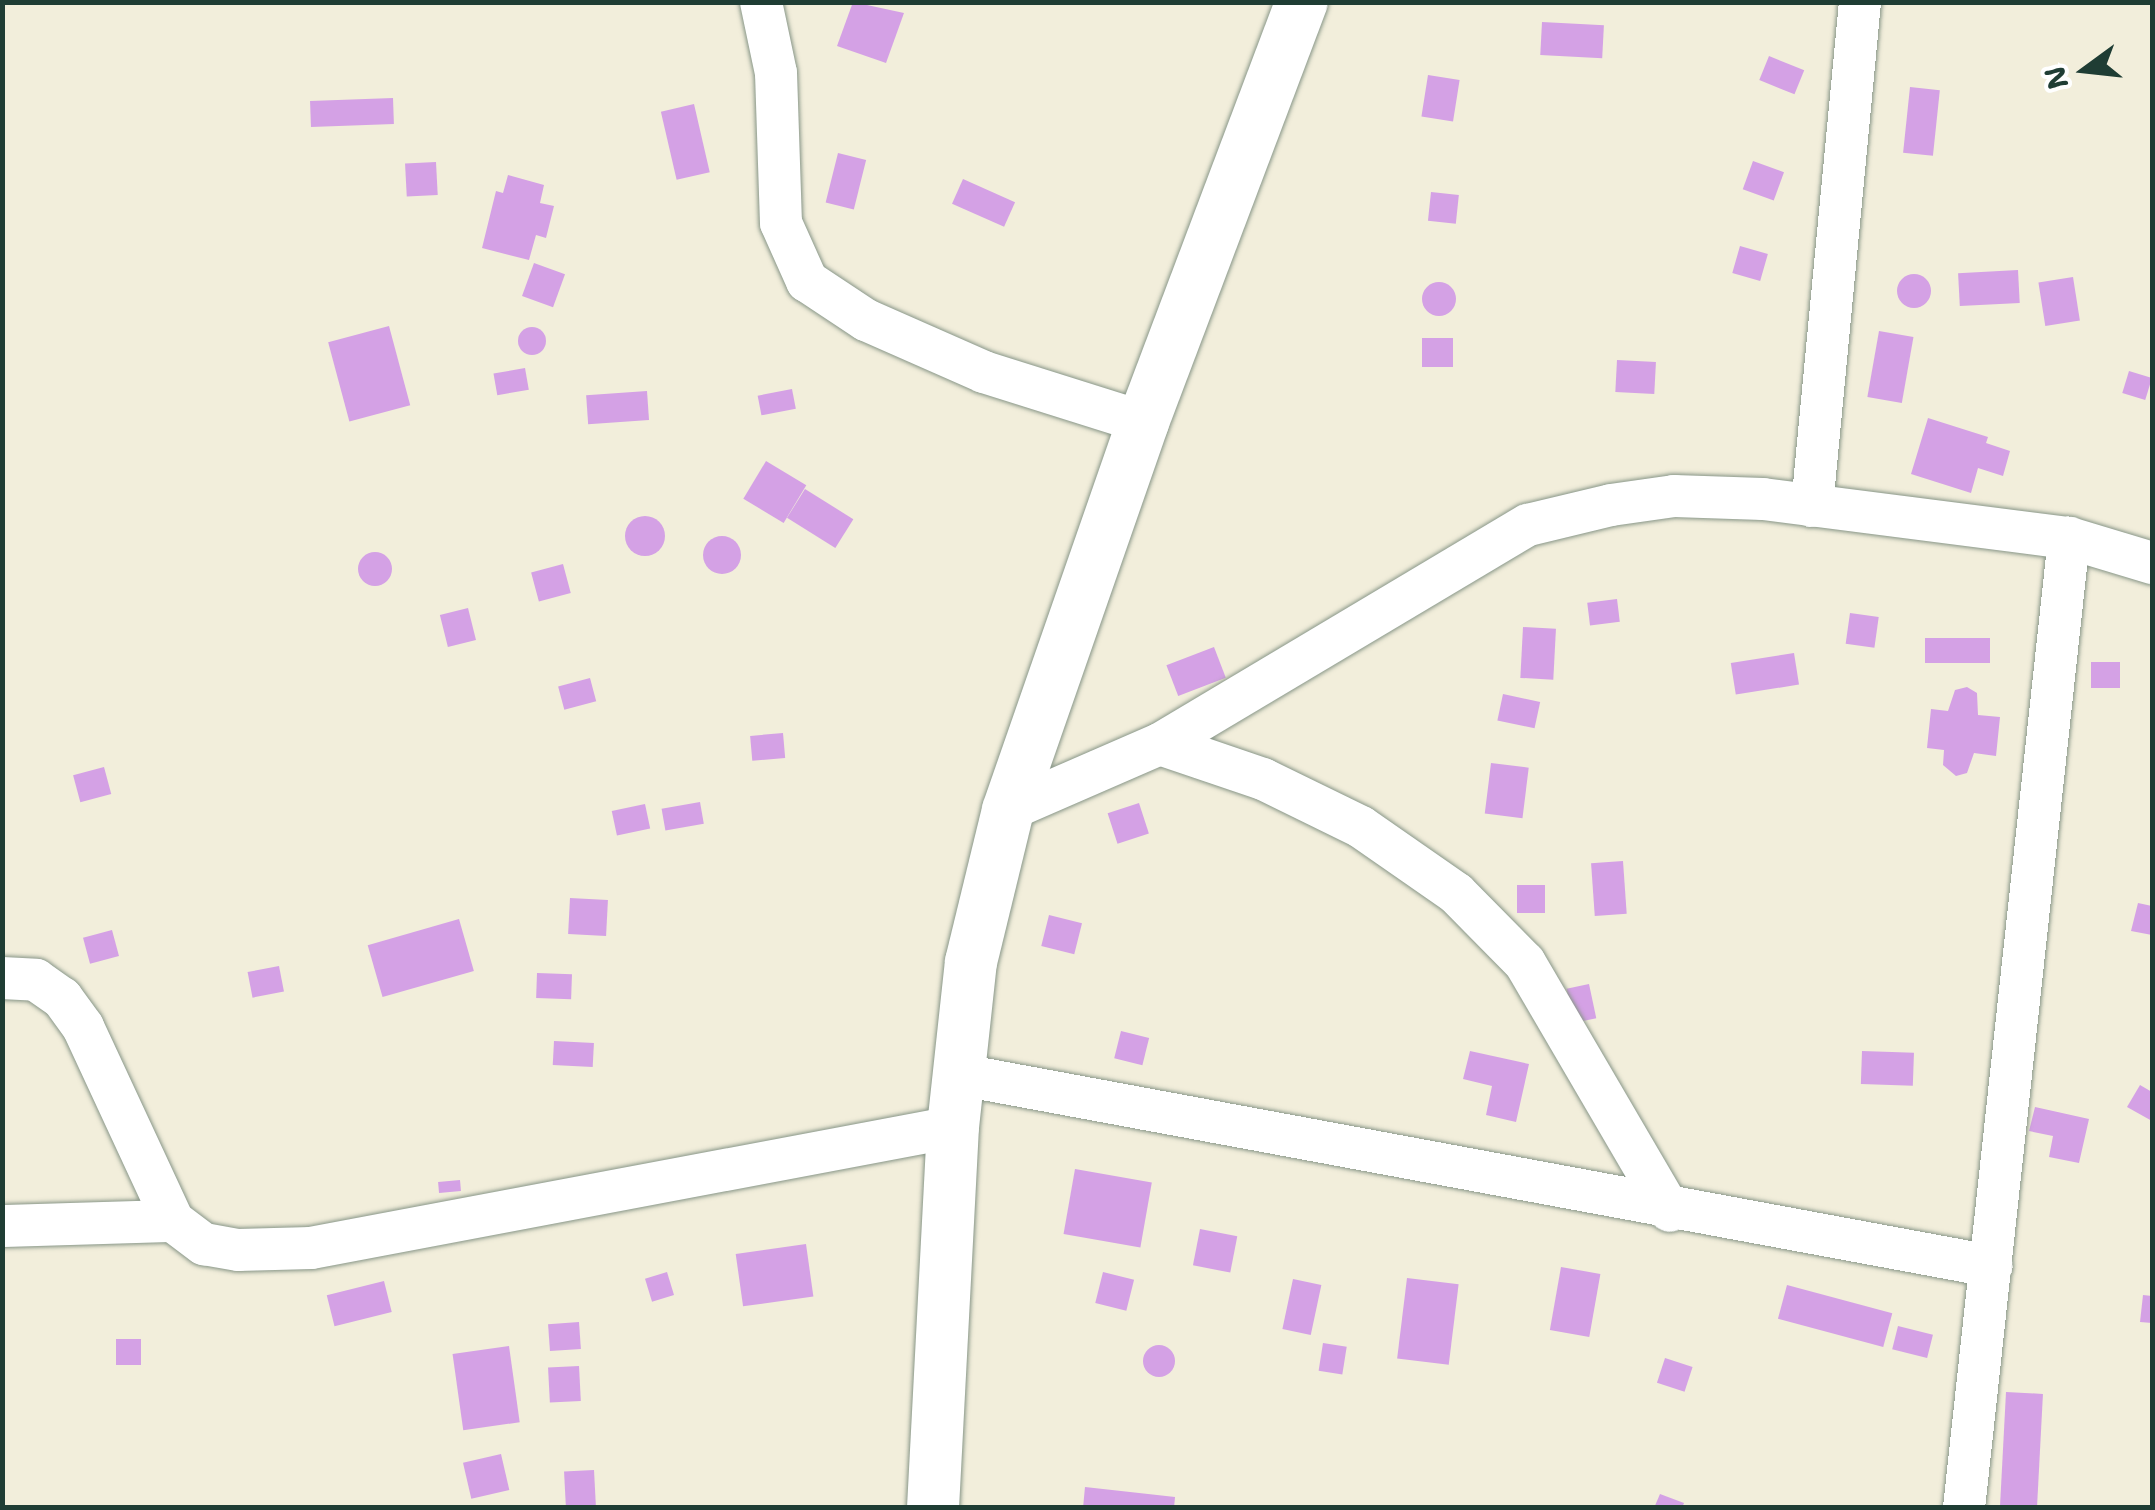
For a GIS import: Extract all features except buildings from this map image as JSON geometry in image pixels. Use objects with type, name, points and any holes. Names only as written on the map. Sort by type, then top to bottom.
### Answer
[{"type":"street","points":[[762,2],[776,73],[780,223],[807,282],[866,320],[984,372],[1142,422]]},
{"type":"street","points":[[933,1508],[953,1127],[962,1076],[971,962],[1008,810],[1142,422],[1302,2]]},
{"type":"street","points":[[1812,506],[1860,2]]},
{"type":"street","points":[[1008,810],[1160,744],[1528,526],[1674,496],[1812,506],[2069,538],[2152,563]]},
{"type":"street","points":[[1964,1508],[2069,538]]},
{"type":"street","points":[[1160,744],[1263,779],[1361,827],[1456,893],[1525,963],[1670,1211]]},
{"type":"street","points":[[2,978],[36,980],[62,998],[83,1027],[174,1221],[204,1244],[311,1248],[953,1127]]},
{"type":"street","points":[[962,1076],[1402,1154],[1670,1211],[1990,1266]]},
{"type":"street","points":[[2,1226],[174,1221]]}]
